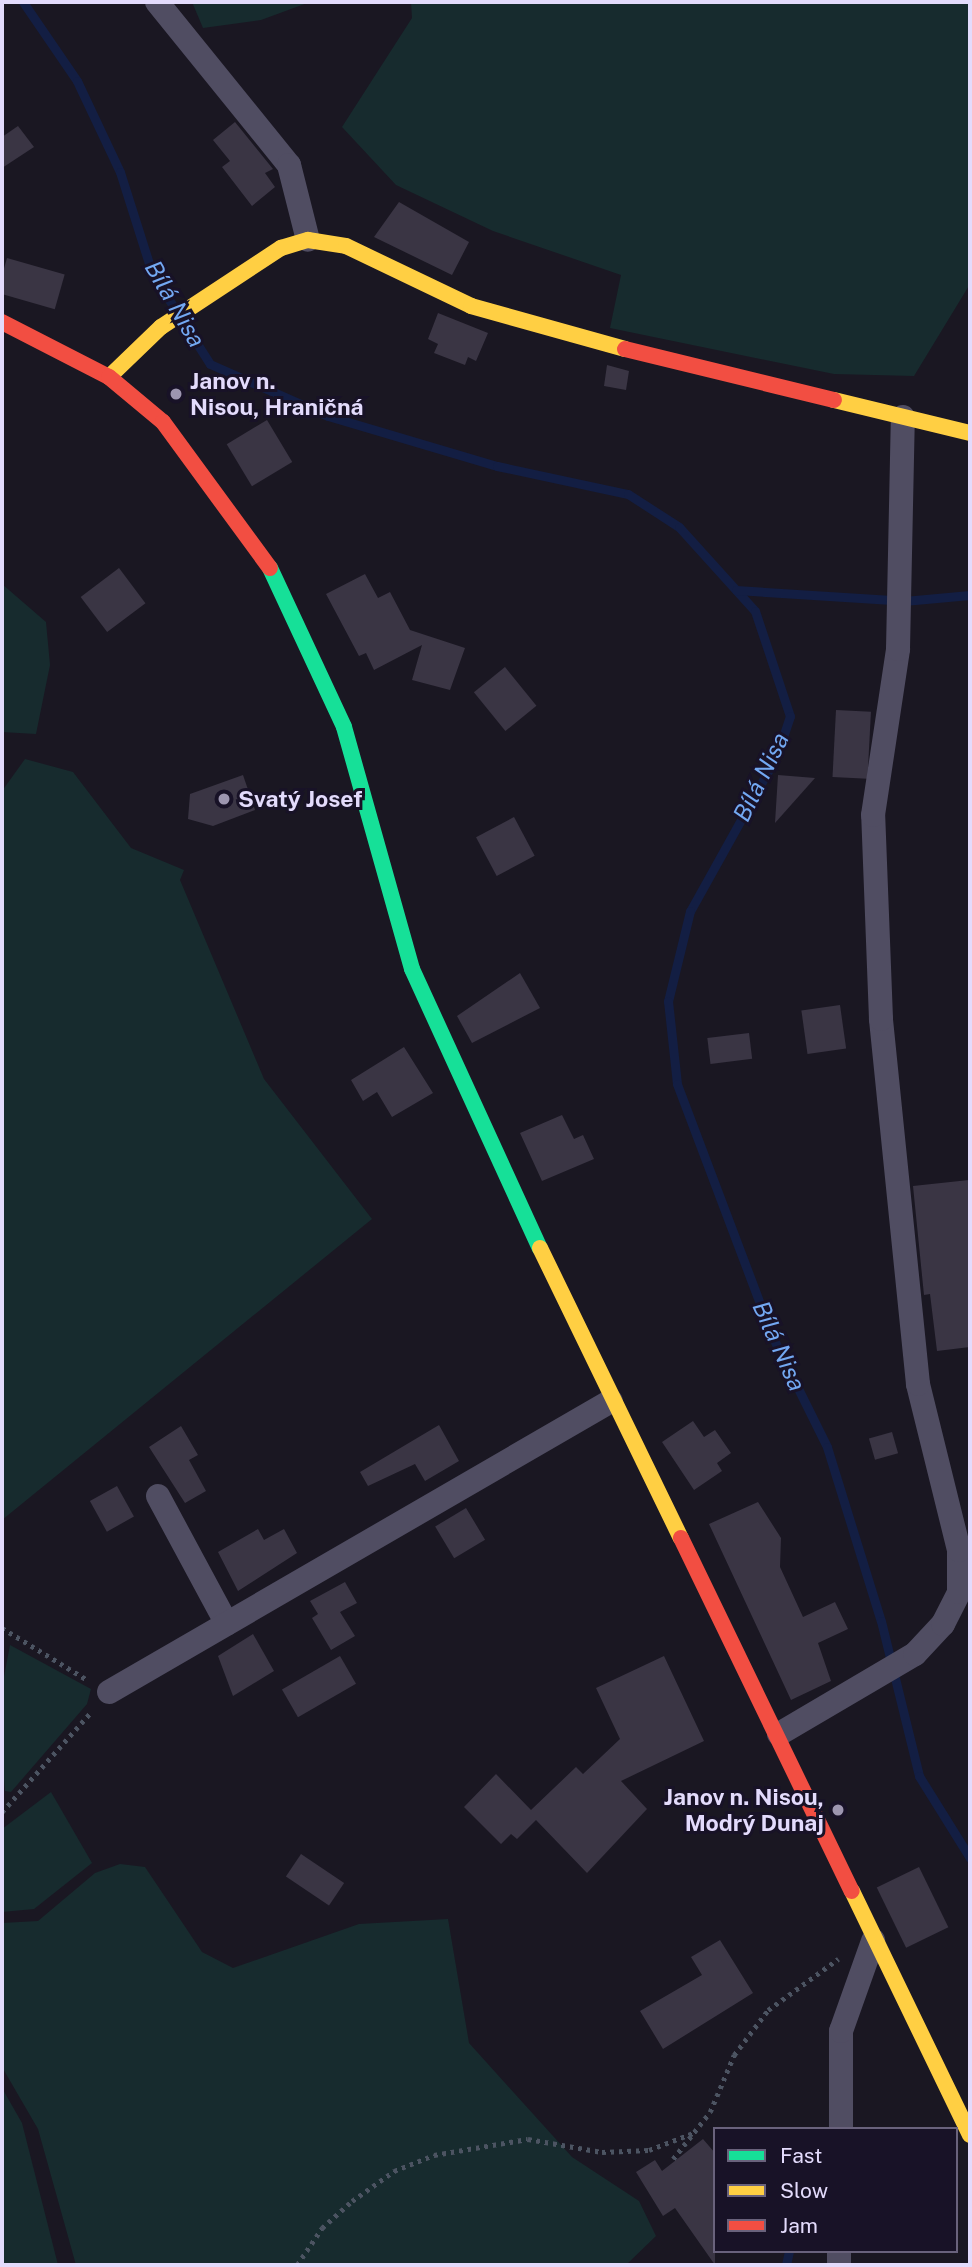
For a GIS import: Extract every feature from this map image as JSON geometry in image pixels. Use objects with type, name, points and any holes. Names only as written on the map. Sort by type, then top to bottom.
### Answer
[{"type":"street","points":[[157,2],[289,165],[308,240]]},
{"type":"street","points":[[109,377],[161,327],[281,248],[308,240],[346,246],[471,306],[531,326],[970,433]]},
{"type":"street","points":[[2,322],[109,377],[163,422],[211,476],[259,545],[307,636],[344,727],[412,969],[611,1401],[779,1734],[873,1941],[970,2135]]},
{"type":"street","points":[[779,1734],[867,1686],[915,1654],[943,1624],[959,1592],[959,1550],[918,1384],[881,1019],[873,815],[898,649],[903,417]]},
{"type":"street","points":[[108,1692],[611,1401]]},
{"type":"street","points":[[158,1496],[227,1624]]},
{"type":"street","points":[[841,2127],[841,2031],[873,1941]]},
{"type":"path","points":[[2,1629],[108,1692],[2,1812]]},
{"type":"path","points":[[673,2159],[721,2093],[734,2055],[768,2010],[796,1985],[873,1941]]},
{"type":"path","points":[[297,2265],[322,2228],[352,2201],[394,2171],[434,2155],[528,2139],[601,2152],[649,2150],[693,2133]]},
{"type":"green space","points":[[192,2],[310,2],[261,20],[203,28]]},
{"type":"green space","points":[[411,2],[970,2],[970,284],[914,376],[834,374],[610,328],[621,275],[493,231],[396,185],[342,127],[412,18]]},
{"type":"green space","points":[[2,584],[46,622],[50,665],[36,734],[2,732]]},
{"type":"green space","points":[[25,759],[73,772],[131,848],[184,870],[180,880],[264,1079],[372,1219],[2,1520],[2,791]]},
{"type":"green space","points":[[10,1645],[91,1689],[87,1704],[11,1792],[5,1791],[2,1756],[2,1687]]},
{"type":"green space","points":[[51,1792],[92,1863],[34,1909],[2,1912],[2,1829]]},
{"type":"green space","points":[[120,1864],[145,1867],[202,1952],[233,1968],[359,1924],[448,1919],[469,2043],[572,2157],[639,2201],[656,2236],[626,2265],[76,2265],[38,2129],[2,2067],[2,1923],[38,1921],[95,1873]]},
{"type":"green space","points":[[2,2088],[22,2123],[58,2265],[2,2265]]},
{"type":"building","points":[[235,122],[273,169],[265,173],[275,187],[252,206],[222,167],[230,161],[213,140]]},
{"type":"building","points":[[18,126],[34,147],[2,168],[2,137]]},
{"type":"building","points":[[399,202],[469,242],[452,275],[374,237]]},
{"type":"building","points":[[7,258],[65,275],[55,309],[2,294],[2,275]]},
{"type":"building","points":[[438,313],[488,333],[476,361],[468,357],[465,365],[434,353],[438,344],[428,339]]},
{"type":"building","points":[[607,365],[629,371],[626,390],[604,386]]},
{"type":"building","points":[[267,420],[292,462],[252,486],[227,444]]},
{"type":"building","points":[[119,568],[145,603],[107,632],[81,597]]},
{"type":"building","points":[[365,574],[378,598],[390,592],[410,630],[465,648],[450,690],[412,680],[422,645],[374,670],[366,653],[359,656],[326,594]]},
{"type":"building","points":[[505,667],[536,706],[505,731],[474,692]]},
{"type":"building","points":[[836,710],[871,712],[867,779],[832,777]]},
{"type":"building","name":"Svatý Josef","points":[[243,775],[255,810],[213,826],[188,819],[190,794]]},
{"type":"building","points":[[778,775],[815,778],[775,823]]},
{"type":"building","points":[[514,817],[535,856],[497,876],[476,837]]},
{"type":"building","points":[[520,973],[540,1008],[472,1043],[457,1016]]},
{"type":"building","points":[[840,1005],[846,1049],[808,1054],[801,1010]]},
{"type":"building","points":[[749,1033],[752,1059],[710,1064],[707,1038]]},
{"type":"building","points":[[404,1047],[433,1093],[392,1117],[377,1092],[363,1101],[351,1080]]},
{"type":"building","points":[[562,1115],[574,1139],[583,1135],[594,1159],[542,1181],[520,1133]]},
{"type":"building","points":[[969,1180],[970,1347],[937,1351],[930,1294],[924,1295],[913,1186]]},
{"type":"building","points":[[693,1421],[704,1437],[715,1430],[731,1453],[717,1463],[722,1471],[694,1490],[662,1442]]},
{"type":"building","points":[[439,1425],[459,1461],[425,1481],[415,1464],[368,1486],[360,1472]]},
{"type":"building","points":[[181,1426],[198,1455],[189,1460],[206,1491],[185,1503],[149,1447]]},
{"type":"building","points":[[892,1432],[898,1453],[875,1460],[869,1439]]},
{"type":"building","points":[[117,1486],[134,1517],[107,1532],[90,1501]]},
{"type":"building","points":[[758,1502],[781,1538],[780,1567],[803,1617],[835,1602],[848,1629],[818,1643],[831,1681],[791,1700],[709,1524]]},
{"type":"building","points":[[466,1508],[485,1540],[454,1558],[435,1527]]},
{"type":"building","points":[[258,1529],[264,1540],[284,1529],[297,1553],[238,1591],[218,1552]]},
{"type":"building","points":[[345,1582],[357,1603],[340,1612],[355,1636],[331,1650],[312,1618],[318,1614],[310,1601]]},
{"type":"building","points":[[253,1634],[274,1671],[233,1696],[218,1656]]},
{"type":"building","points":[[340,1656],[356,1684],[298,1717],[282,1690]]},
{"type":"building","points":[[664,1656],[704,1741],[621,1781],[647,1809],[587,1873],[536,1820],[517,1839],[511,1834],[501,1844],[464,1807],[496,1774],[531,1810],[576,1767],[583,1774],[620,1739],[596,1688]]},
{"type":"building","points":[[301,1854],[344,1883],[329,1905],[286,1876]]},
{"type":"building","points":[[919,1867],[948,1927],[906,1948],[877,1888]]},
{"type":"building","points":[[720,1940],[753,1993],[663,2049],[640,2011],[702,1975],[691,1957]]},
{"type":"building","points":[[703,2139],[713,2151],[715,2265],[675,2208],[663,2216],[636,2172],[655,2160],[662,2171]]},
{"type":"waterway","name":"Bílá Nisa","points":[[23,2],[77,81],[120,172],[152,273],[175,309]]},
{"type":"waterway","name":"Bílá Nisa","points":[[182,320],[210,364],[328,416],[497,466],[628,494],[679,527],[755,611],[790,716],[777,755],[690,911],[668,1001],[677,1084],[772,1336],[827,1447],[881,1621],[919,1776],[970,1858]]},
{"type":"waterway","points":[[736,590],[904,601],[970,595]]},
{"type":"waterway","points":[[786,2265],[789,2253]]},
{"type":"traffic: fast","points":[[270,568],[344,727],[412,969],[540,1248]]},
{"type":"traffic: slow","points":[[109,377],[161,327],[281,248],[308,240],[346,246],[471,306],[625,349]]},
{"type":"traffic: slow","points":[[834,400],[970,433]]},
{"type":"traffic: slow","points":[[540,1248],[681,1538]]},
{"type":"traffic: slow","points":[[852,1891],[970,2135]]},
{"type":"traffic: jam","points":[[2,322],[109,377],[163,422],[270,568]]},
{"type":"traffic: jam","points":[[625,349],[834,400]]},
{"type":"traffic: jam","points":[[681,1538],[852,1891]]},
{"type":"place","name":"Janov n. Nisou, Hraničná","points":[[176,394]]},
{"type":"place","name":"Svatý Josef","points":[[224,799]]},
{"type":"place","name":"Janov n. Nisou, Modrý Dunaj","points":[[838,1810]]}]
